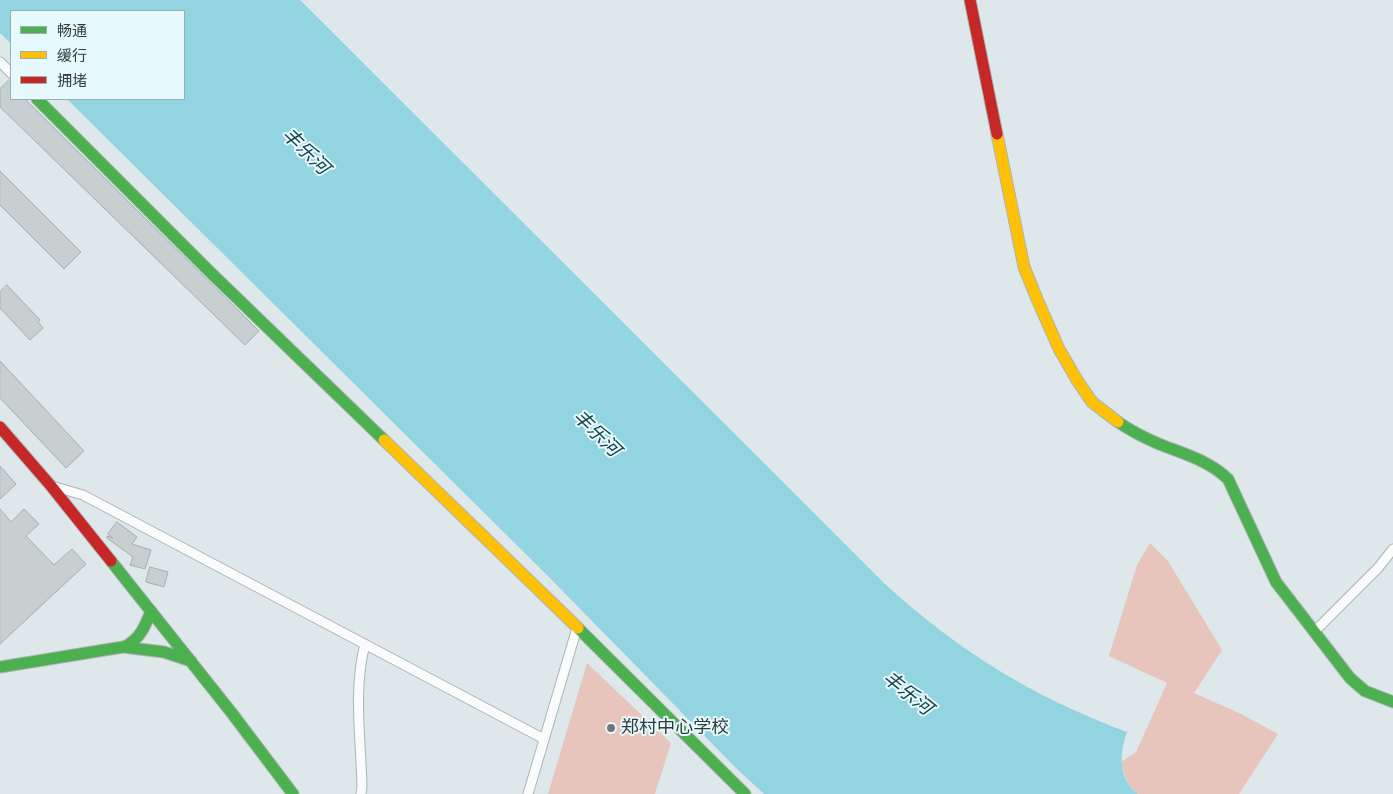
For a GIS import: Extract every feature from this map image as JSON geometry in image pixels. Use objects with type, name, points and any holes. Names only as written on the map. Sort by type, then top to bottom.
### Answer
[{"type":"street","points":[[970,0],[1024,267],[1045,318],[1071,370],[1086,394],[1118,423],[1162,446],[1208,463],[1222,473],[1228,480],[1276,582],[1350,678],[1358,686],[1373,695],[1393,702]]},
{"type":"street","points":[[0,62],[10,72]]},
{"type":"street","points":[[38,100],[210,272],[745,794]]},
{"type":"street","points":[[0,427],[51,486],[192,662],[293,794]]},
{"type":"street","points":[[51,486],[83,495],[544,739]]},
{"type":"street","points":[[1314,632],[1378,568],[1393,549]]},
{"type":"street","points":[[123,647],[136,640],[141,634],[151,611]]},
{"type":"street","points":[[528,794],[577,628]]},
{"type":"street","points":[[361,794],[362,769],[359,706],[361,660],[365,644]]},
{"type":"street","points":[[0,667],[123,647],[144,648],[164,652],[192,662]]},
{"type":"shaded area","points":[[1150,543],[1168,561],[1222,650],[1194,693],[1241,714],[1278,734],[1239,794],[1138,794],[1131,787],[1125,775],[1121,762],[1136,752],[1167,683],[1109,656],[1137,565]]},
{"type":"shaded area","name":"郑村中心学校","points":[[587,663],[671,743],[655,794],[548,794]]},
{"type":"water","name":"丰乐河","points":[[0,0],[300,0],[885,584],[941,631],[998,670],[1059,703],[1127,732],[1124,740],[1122,765],[1127,781],[1138,794],[764,794],[736,768],[549,577],[68,100],[185,100],[185,10],[10,10],[10,43],[0,33]]},
{"type":"building","points":[[10,79],[10,100],[26,100],[259,331],[245,345],[0,107],[0,89]]},
{"type":"building","points":[[0,171],[81,252],[64,269],[0,205]]},
{"type":"building","points":[[7,285],[40,320],[38,322],[43,328],[30,340],[0,308],[0,292]]},
{"type":"building","points":[[0,361],[84,451],[66,468],[0,398]]},
{"type":"building","points":[[0,466],[16,484],[0,499]]},
{"type":"building","points":[[0,509],[11,522],[24,509],[39,524],[26,536],[54,565],[72,549],[86,564],[0,644]]},
{"type":"building","points":[[117,522],[137,537],[132,544],[151,550],[145,569],[130,565],[133,557],[107,538],[107,536],[113,538],[108,534]]},
{"type":"building","points":[[150,567],[168,572],[164,587],[146,582]]},
{"type":"traffic: fast","points":[[38,100],[210,272],[384,440]]},
{"type":"traffic: fast","points":[[1118,422],[1159,444],[1204,462],[1228,479],[1276,582],[1350,678],[1365,691],[1393,702]]},
{"type":"traffic: fast","points":[[111,561],[231,712],[293,794]]},
{"type":"traffic: fast","points":[[124,647],[130,644],[141,632],[151,611]]},
{"type":"traffic: fast","points":[[578,628],[745,794]]},
{"type":"traffic: fast","points":[[0,667],[123,647],[164,652],[191,661]]},
{"type":"traffic: slow","points":[[997,134],[1024,267],[1037,299],[1059,349],[1077,380],[1092,402],[1118,422]]},
{"type":"traffic: slow","points":[[384,440],[578,628]]},
{"type":"traffic: jam","points":[[970,0],[997,134]]},
{"type":"traffic: jam","points":[[0,427],[51,486],[111,561]]},
{"type":"place","name":"郑村中心学校","points":[[611,728]]}]
